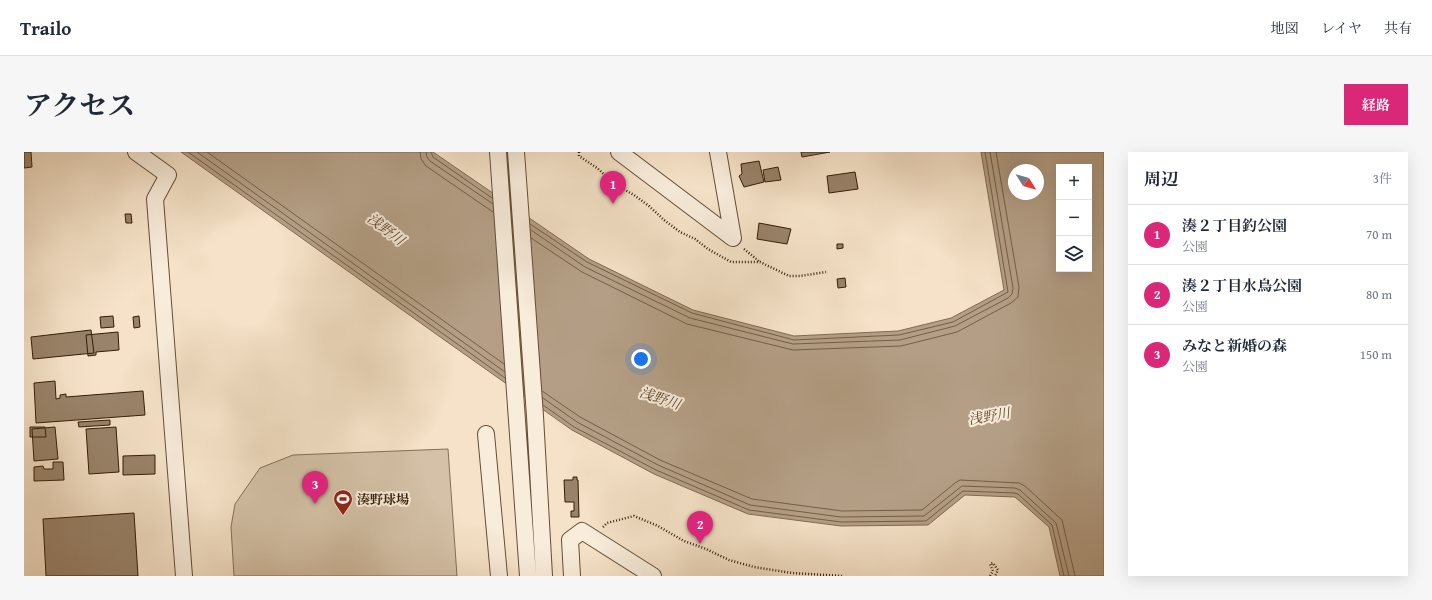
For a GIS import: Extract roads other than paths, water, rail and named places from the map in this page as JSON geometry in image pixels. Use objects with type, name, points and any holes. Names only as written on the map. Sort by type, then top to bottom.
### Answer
[{"type":"street","points":[[136,152],[168,175],[155,200],[184,576]]},
{"type":"street","points":[[498,152],[528,576]]},
{"type":"street","points":[[516,152],[535,416],[544,576]]},
{"type":"street","points":[[619,152],[733,238],[718,152]]},
{"type":"street","points":[[486,434],[499,576]]},
{"type":"street","points":[[572,576],[570,540],[582,531],[653,576]]},
{"type":"water","name":"浅野川","points":[[181,152],[433,152],[589,259],[693,310],[794,336],[898,331],[951,318],[1004,290],[981,152],[1104,152],[1104,576],[1060,576],[1049,527],[1015,497],[965,495],[928,525],[841,526],[748,514],[654,474],[572,430]]},
{"type":"place","name":"湊２丁目釣公園","points":[[613,204]]},
{"type":"place","name":"みなと新婚の森","points":[[315,504]]},
{"type":"place","name":"湊野球場","points":[[343,516]]},
{"type":"place","name":"湊２丁目水鳥公園","points":[[700,544]]}]
